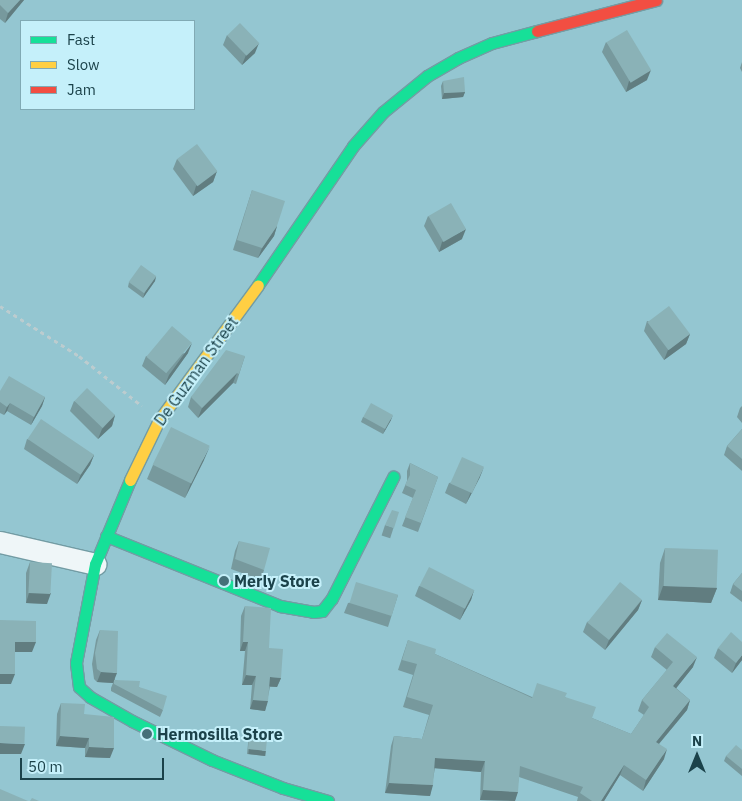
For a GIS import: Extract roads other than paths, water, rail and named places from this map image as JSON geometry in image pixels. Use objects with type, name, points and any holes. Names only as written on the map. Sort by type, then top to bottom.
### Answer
[{"type":"street","name":"De Guzman Street","points":[[328,801],[283,788],[212,760],[132,722],[90,697],[79,687],[76,664],[96,564],[122,496],[159,420],[271,268],[342,161],[383,112],[427,76],[458,58],[492,43],[656,0]]},
{"type":"street","points":[[106,536],[280,606],[313,612],[322,611],[332,598],[393,476]]},
{"type":"street","points":[[0,542],[96,564]]},
{"type":"place","name":"Merly Store","points":[[224,581]]},
{"type":"place","name":"Hermosilla Store","points":[[147,734]]}]
